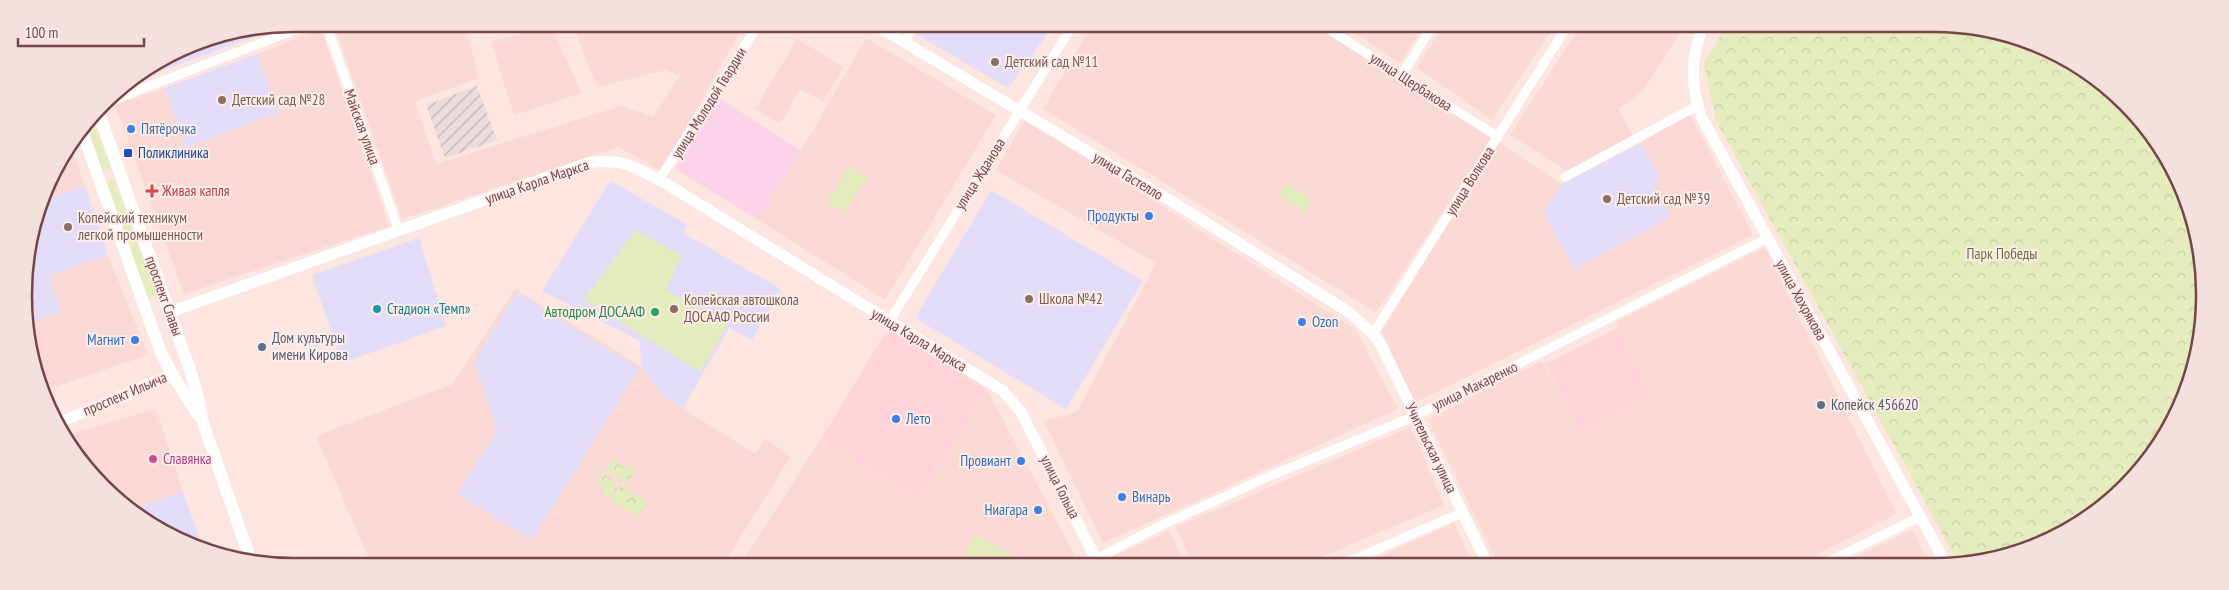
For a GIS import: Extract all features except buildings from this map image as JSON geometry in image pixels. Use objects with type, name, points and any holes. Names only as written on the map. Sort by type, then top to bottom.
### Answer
[{"type":"main road","name":"проспект Славы","points":[[101,119],[189,366],[203,423],[248,553]]},
{"type":"main road","name":"проспект Славы","points":[[85,138],[149,320],[172,374],[203,423]]},
{"type":"main road","points":[[100,180],[120,173]]},
{"type":"main road","name":"улица Карла Маркса","points":[[149,320],[170,312]]},
{"type":"main road","name":"проспект Ильича","points":[[172,374],[189,366]]},
{"type":"street","points":[[125,95],[288,32]]},
{"type":"street","name":"Майская улица","points":[[329,32],[399,231]]},
{"type":"street","name":"улица Молодой Гвардии","points":[[659,180],[754,32]]},
{"type":"street","name":"улица Гастелло","points":[[887,32],[1186,210],[1349,312],[1374,334]]},
{"type":"street","points":[[904,42],[911,32]]},
{"type":"street","name":"улица Жданова","points":[[889,322],[1068,32]]},
{"type":"street","name":"улица Щербакова","points":[[1333,32],[1498,138]]},
{"type":"street","points":[[1401,76],[1429,32]]},
{"type":"street","name":"улица Волкова","points":[[1374,334],[1564,32]]},
{"type":"street","name":"улица Хохрякова","points":[[1702,32],[1693,60],[1693,82],[1697,106],[1706,127],[1942,558]]},
{"type":"street","points":[[1565,177],[1697,106]]},
{"type":"street","name":"улица Карла Маркса","points":[[170,312],[588,164],[604,161],[621,162],[639,168],[1003,391],[1021,412]]},
{"type":"street","name":"улица Макаренко","points":[[1102,558],[1162,525],[1270,476],[1415,416],[1768,238]]},
{"type":"street","name":"Учительская улица","points":[[1374,334],[1485,558]]},
{"type":"street","name":"проспект Ильича","points":[[65,420],[172,374]]},
{"type":"street","name":"улица Гольца","points":[[1021,412],[1095,558]]},
{"type":"street","points":[[1357,558],[1463,512]]},
{"type":"street","points":[[1836,558],[1920,517]]},
{"type":"shaded area","points":[[313,32],[322,32],[389,226],[184,294],[115,105],[165,88],[187,148],[279,112],[257,54]]},
{"type":"shaded area","points":[[336,32],[467,32],[479,78],[415,101],[436,164],[621,106],[653,117],[679,77],[666,70],[597,87],[576,32],[740,32],[661,171],[618,147],[402,219]]},
{"type":"shaded area","points":[[530,32],[554,32],[581,93],[514,115],[491,41]]},
{"type":"shaded area","name":"Детский сад №11","points":[[919,32],[1048,33],[1008,88],[917,35]]},
{"type":"shaded area","points":[[1088,32],[1325,32],[1492,138],[1376,312],[1043,109]]},
{"type":"shaded area","points":[[1354,32],[1420,32],[1400,63]]},
{"type":"shaded area","points":[[1439,32],[1550,32],[1492,120],[1417,68]]},
{"type":"shaded area","points":[[1576,32],[1680,32],[1643,91],[1618,109],[1633,135],[1567,171],[1510,135]]},
{"type":"shaded area","points":[[256,36],[256,36],[164,70],[163,68],[179,60],[211,46]]},
{"type":"shaded area","points":[[866,38],[996,115],[885,300],[757,219],[801,151]]},
{"type":"shaded area","points":[[797,39],[844,67],[823,102],[800,89],[780,124],[755,109]]},
{"type":"shaded area","name":"Детский сад №28","points":[[257,54],[279,112],[186,148],[165,88]]},
{"type":"shaded area","points":[[477,86],[497,140],[445,158],[426,105]]},
{"type":"shaded area","points":[[719,98],[801,151],[757,219],[675,169]]},
{"type":"shaded area","points":[[1689,112],[1753,235],[1414,403],[1382,331],[1499,142],[1561,184],[1544,214],[1574,269],[1654,181],[1660,178],[1641,143]]},
{"type":"shaded area","points":[[1025,119],[1355,329],[1398,409],[1103,543],[1044,421],[1077,412],[1156,263],[996,170]]},
{"type":"shaded area","name":"Детский сад №39","points":[[1641,143],[1660,178],[1654,182],[1671,217],[1574,269],[1544,214],[1561,184]]},
{"type":"shaded area","points":[[74,154],[85,186],[51,197]]},
{"type":"shaded area","name":"Копейская автошкола ДОСААФ России","points":[[610,181],[687,224],[683,233],[781,289],[752,340],[729,328],[683,408],[662,395],[641,366],[640,341],[542,291]]},
{"type":"shaded area","name":"Копейский техникум легкой промышенности","points":[[85,186],[108,255],[49,276],[61,312],[34,321],[32,295],[35,261],[41,227],[51,197]]},
{"type":"shaded area","name":"Школа №42","points":[[991,190],[1143,281],[1066,409],[915,318]]},
{"type":"shaded area","points":[[419,238],[446,326],[342,363],[312,275]]},
{"type":"shaded area","points":[[1765,247],[1896,514],[1810,558],[1496,558],[1428,420],[1542,361],[1579,430],[1650,395],[1617,328],[1616,322]]},
{"type":"shaded area","points":[[108,255],[148,355],[50,388],[41,363],[34,321],[61,312],[49,276]]},
{"type":"shaded area","points":[[515,289],[641,366],[662,395],[755,454],[765,439],[791,456],[727,558],[369,558],[316,436],[453,384]]},
{"type":"shaded area","points":[[517,292],[639,369],[532,540],[457,494],[497,431],[474,361]]},
{"type":"shaded area","points":[[1617,328],[1650,395],[1579,431],[1545,364]]},
{"type":"shaded area","points":[[888,329],[987,389],[920,500],[821,439]]},
{"type":"shaded area","points":[[987,389],[1076,558],[745,558],[821,439],[920,500]]},
{"type":"shaded area","points":[[156,409],[183,492],[139,506],[109,481],[87,455],[72,433]]},
{"type":"shaded area","points":[[1411,427],[1444,505],[1319,558],[1190,558],[1176,527]]},
{"type":"shaded area","points":[[183,492],[200,540],[164,522],[139,506]]},
{"type":"shaded area","points":[[1454,523],[1470,558],[1376,558]]},
{"type":"shaded area","points":[[1912,529],[1925,558],[1854,558]]},
{"type":"shaded area","points":[[1169,531],[1182,558],[1115,558],[1114,556]]},
{"type":"green space","name":"Парк Победы","points":[[1722,32],[1951,33],[2002,41],[2034,52],[2080,77],[2120,109],[2152,149],[2177,195],[2183,211],[2194,261],[2196,312],[2188,363],[2177,395],[2152,441],[2120,481],[2080,513],[2034,538],[2002,549],[1955,557],[1715,119],[1704,64]]},
{"type":"green space","points":[[95,126],[111,168],[101,171],[88,134]]},
{"type":"green space","points":[[850,166],[868,177],[844,213],[827,202]]},
{"type":"green space","points":[[114,179],[156,295],[146,299],[104,182]]},
{"type":"green space","points":[[1286,183],[1312,200],[1305,212],[1278,196]]},
{"type":"green space","name":"Автодром ДОСААФ","points":[[636,230],[681,256],[666,290],[728,325],[700,372],[584,299]]},
{"type":"green space","points":[[612,459],[625,468],[629,465],[636,469],[627,483],[605,470]]},
{"type":"green space","points":[[602,473],[619,484],[609,499],[602,495],[606,489],[596,482]]},
{"type":"green space","points":[[621,485],[647,501],[637,517],[611,501]]},
{"type":"green space","points":[[976,534],[1018,558],[970,558],[964,555]]},
{"type":"place","name":"Детский сад №11","points":[[995,62]]},
{"type":"place","name":"Детский сад №28","points":[[222,100]]},
{"type":"place","name":"Пятёрочка","points":[[131,129]]},
{"type":"place","name":"Поликлиника","points":[[128,153]]},
{"type":"place","name":"Живая капля","points":[[152,191]]},
{"type":"place","name":"Детский сад №39","points":[[1607,199]]},
{"type":"place","name":"Продукты","points":[[1149,216]]},
{"type":"place","name":"Копейский техникум легкой промышенности","points":[[68,227]]},
{"type":"place","name":"Школа №42","points":[[1029,299]]},
{"type":"place","name":"Стадион «Темп»","points":[[377,309]]},
{"type":"place","name":"Копейская автошкола ДОСААФ России","points":[[674,309]]},
{"type":"place","name":"Автодром ДОСААФ","points":[[655,312]]},
{"type":"place","name":"Ozon","points":[[1302,322]]},
{"type":"place","name":"Магнит","points":[[135,340]]},
{"type":"place","name":"Дом культуры имени Кирова","points":[[262,347]]},
{"type":"place","name":"Копейск 456620","points":[[1821,405]]},
{"type":"place","name":"Лето","points":[[896,419]]},
{"type":"place","name":"Славянка","points":[[153,459]]},
{"type":"place","name":"Провиант","points":[[1021,461]]},
{"type":"place","name":"Винарь","points":[[1122,497]]},
{"type":"place","name":"Ниагара","points":[[1038,510]]}]
